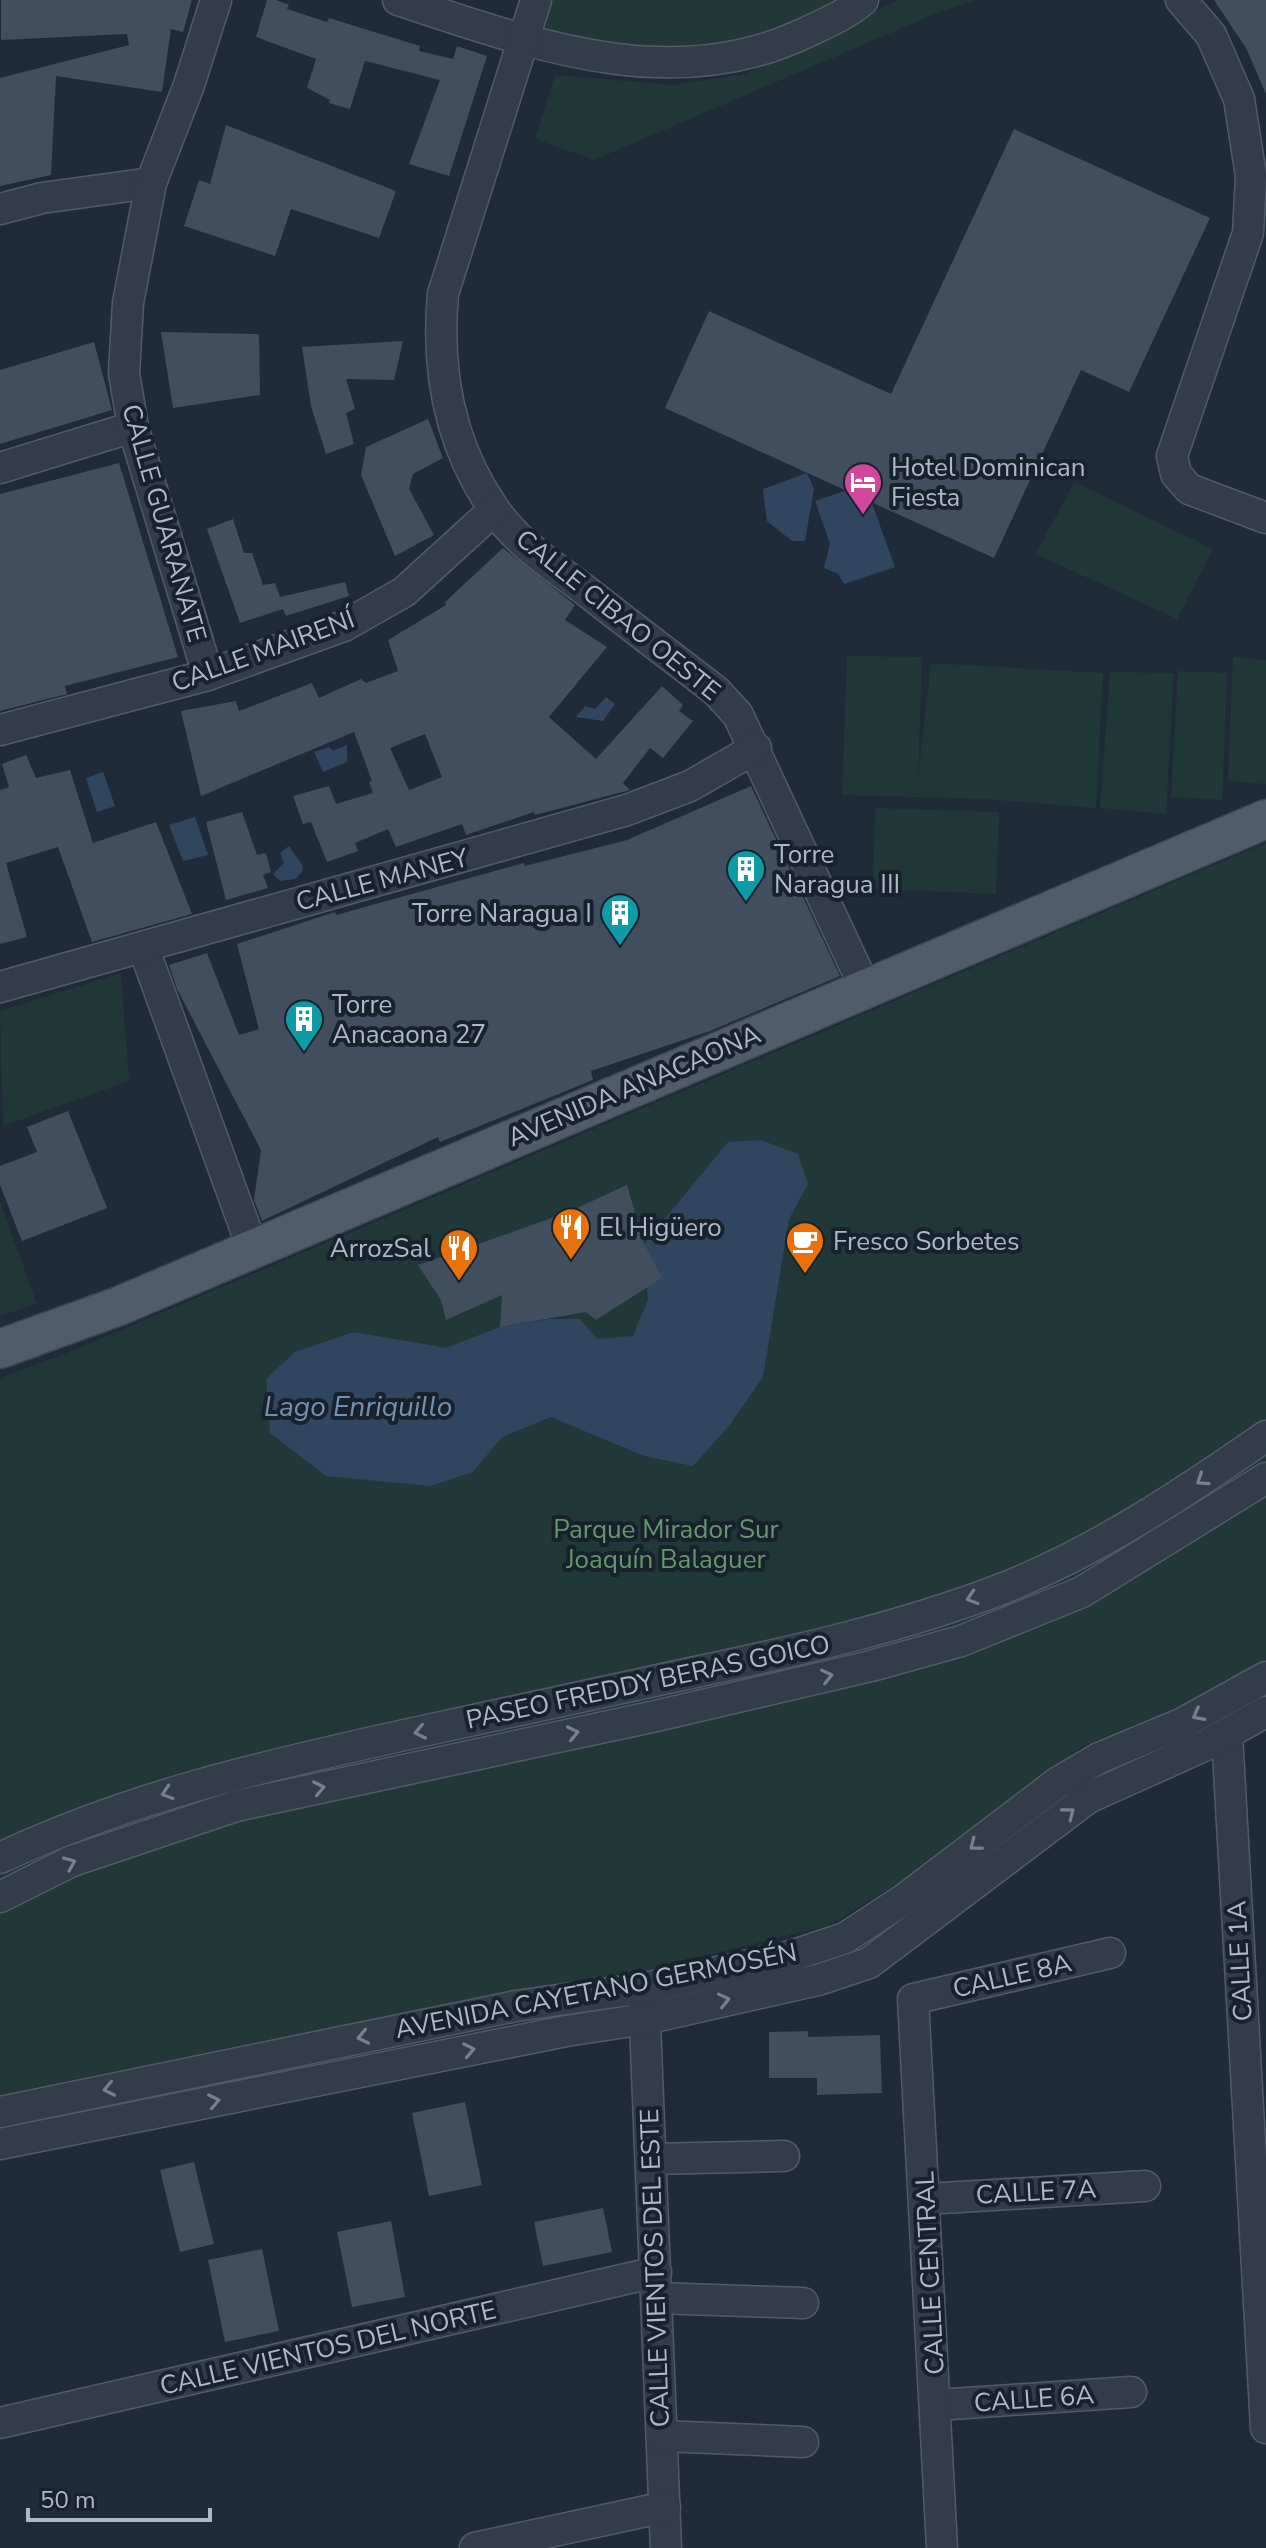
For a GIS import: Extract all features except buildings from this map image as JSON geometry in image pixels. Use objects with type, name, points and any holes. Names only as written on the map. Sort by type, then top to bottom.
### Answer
[{"type":"main road","name":"AVENIDA ANACAONA","points":[[0,1349],[119,1306],[1266,819]]},
{"type":"street","name":"CALLE GUARANATE","points":[[208,675],[133,427],[124,373],[128,303],[151,183],[189,85],[216,0]]},
{"type":"street","points":[[398,0],[524,41],[614,61],[664,64],[723,59],[781,45],[847,14],[863,0]]},
{"type":"street","name":"CALLE CIBAO OESTE","points":[[536,0],[443,294],[438,342],[449,413],[472,471],[494,510],[526,545],[716,691],[738,715],[756,748],[865,988]]},
{"type":"street","points":[[1181,0],[1211,35],[1239,99],[1257,235],[1172,456],[1176,474],[1189,489],[1263,525]]},
{"type":"street","points":[[0,209],[42,198],[151,183]]},
{"type":"street","points":[[0,468],[133,427]]},
{"type":"street","name":"CALLE MAIRENÍ","points":[[0,730],[208,675],[344,626],[404,592],[494,510]]},
{"type":"street","name":"CALLE MANEY","points":[[0,987],[144,949],[627,810],[690,786],[756,748]]},
{"type":"street","points":[[144,949],[252,1247]]},
{"type":"street","name":"PASEO FREDDY BERAS GOICO","points":[[0,1858],[74,1823],[177,1790],[280,1763],[840,1639],[1004,1588],[1091,1548],[1147,1517],[1266,1436]]},
{"type":"street","name":"PASEO FREDDY BERAS GOICO","points":[[0,1897],[72,1861],[236,1806],[671,1712],[871,1666],[961,1641],[1082,1592],[1266,1478]]},
{"type":"street","name":"AVENIDA CAYETANO GERMOSÉN","points":[[0,2112],[516,2006],[644,1988],[794,1955],[845,1938],[906,1898],[1057,1783],[1099,1758],[1183,1723],[1266,1677]]},
{"type":"street","name":"AVENIDA CAYETANO GERMOSÉN","points":[[0,2144],[535,2037],[645,2019],[818,1980],[869,1963],[1088,1798],[1227,1734],[1266,1712]]},
{"type":"street","name":"CALLE 1A","points":[[1227,1734],[1266,2428]]},
{"type":"street","name":"CALLE 8A","points":[[913,1999],[1110,1953]]},
{"type":"street","name":"CALLE VIENTOS DEL ESTE","points":[[644,1988],[666,2548]]},
{"type":"street","name":"CALLE CENTRAL","points":[[913,1999],[937,2405],[942,2548]]},
{"type":"street","points":[[651,2159],[784,2156]]},
{"type":"street","name":"CALLE 7A","points":[[926,2199],[1145,2186]]},
{"type":"street","name":"CALLE VIENTOS DEL NORTE","points":[[0,2423],[657,2285],[803,2303]]},
{"type":"street","name":"CALLE 6A","points":[[937,2405],[1131,2392]]},
{"type":"street","points":[[662,2436],[803,2442]]},
{"type":"street","points":[[475,2548],[665,2507]]},
{"type":"green space","points":[[552,0],[844,0],[737,46],[713,51],[664,53],[615,47],[543,29]]},
{"type":"green space","points":[[898,0],[975,0],[942,11],[594,160],[535,139],[555,75],[673,85],[744,74]]},
{"type":"green space","points":[[1074,482],[1213,549],[1177,619],[1036,554]]},
{"type":"green space","points":[[847,656],[922,657],[918,779],[931,663],[1103,673],[1096,808],[985,799],[842,795]]},
{"type":"green space","points":[[1233,657],[1266,660],[1266,784],[1228,781]]},
{"type":"green space","points":[[1178,671],[1227,673],[1222,800],[1171,797]]},
{"type":"green space","points":[[1110,672],[1174,673],[1166,814],[1100,808]]},
{"type":"green space","points":[[875,808],[999,812],[996,894],[873,889]]},
{"type":"green space","name":"Parque Mirador Sur Joaquín Balaguer","points":[[1266,843],[1266,1659],[1212,1693],[1083,1746],[896,1885],[827,1926],[641,1971],[251,2043],[0,2095],[0,1378],[74,1350]]},
{"type":"green space","points":[[121,973],[129,1081],[3,1126],[0,1011]]},
{"type":"green space","points":[[0,1201],[37,1304],[0,1316]]},
{"type":"water","points":[[807,473],[814,489],[805,541],[792,541],[767,521],[763,489]]},
{"type":"water","points":[[865,484],[895,567],[844,584],[838,574],[824,568],[830,544],[815,501]]},
{"type":"water","points":[[606,697],[615,704],[603,721],[576,717],[585,706],[595,709]]},
{"type":"water","points":[[347,745],[347,762],[323,772],[314,752],[329,747],[333,751]]},
{"type":"water","points":[[103,772],[115,806],[97,812],[86,778]]},
{"type":"water","points":[[195,817],[208,855],[183,861],[169,825]]},
{"type":"water","points":[[289,846],[303,866],[302,872],[295,879],[280,881],[273,874],[284,863],[280,853]]},
{"type":"water","name":"Lago Enriquillo","points":[[761,1140],[798,1154],[808,1184],[789,1219],[763,1377],[728,1427],[693,1466],[644,1456],[551,1417],[502,1437],[473,1472],[430,1486],[326,1476],[270,1433],[266,1379],[295,1352],[354,1332],[446,1348],[500,1327],[549,1319],[580,1319],[597,1339],[633,1336],[648,1300],[644,1244],[728,1142]]},
{"type":"place","name":"Hotel Dominican Fiesta","points":[[863,516]]},
{"type":"place","name":"Torre Naragua III","points":[[746,903]]},
{"type":"place","name":"Torre Naragua I","points":[[620,947]]},
{"type":"place","name":"Torre Anacaona 27","points":[[304,1053]]},
{"type":"place","name":"El Higüero","points":[[571,1261]]},
{"type":"place","name":"Fresco Sorbetes","points":[[805,1275]]},
{"type":"place","name":"ArrozSal","points":[[459,1282]]}]
